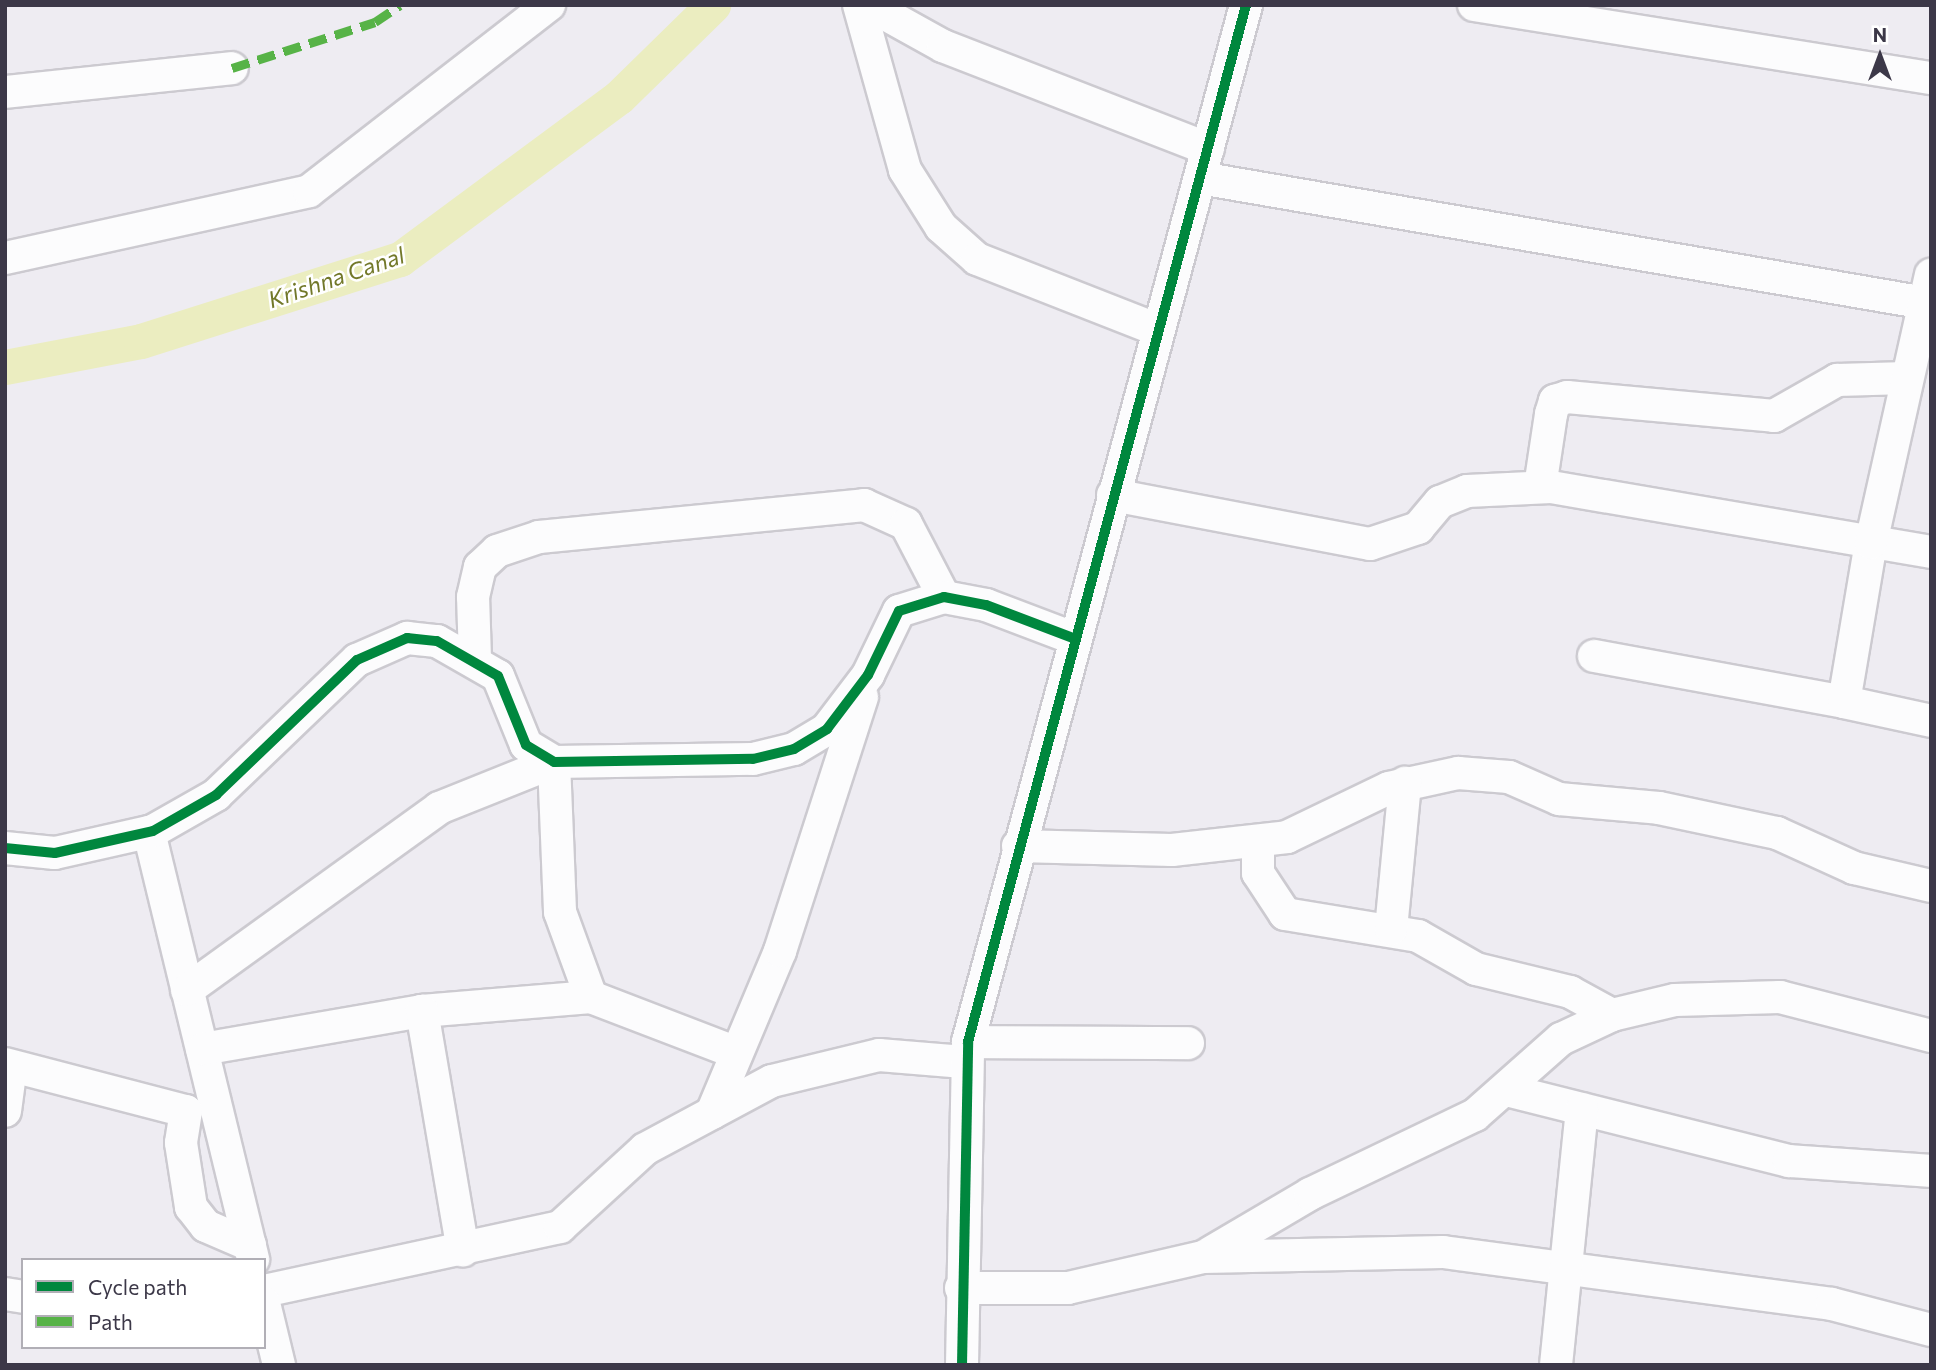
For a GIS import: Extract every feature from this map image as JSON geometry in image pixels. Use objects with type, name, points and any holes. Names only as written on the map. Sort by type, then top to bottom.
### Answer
[{"type":"street","points":[[5,258],[309,191],[549,5]]},
{"type":"street","points":[[859,5],[905,170],[941,228],[977,259],[1158,330]]},
{"type":"street","points":[[869,5],[943,46],[1204,164],[1928,294],[1871,543],[1844,702]]},
{"type":"street","points":[[962,1365],[966,1052],[1017,846],[1245,5]]},
{"type":"street","points":[[1474,5],[1931,78]]},
{"type":"street","points":[[5,92],[232,68]]},
{"type":"street","points":[[1539,487],[1555,401],[1567,397],[1773,416],[1801,406],[1837,380],[1907,379]]},
{"type":"street","points":[[1113,495],[1370,544],[1418,528],[1440,502],[1467,491],[1539,487],[1931,552]]},
{"type":"street","points":[[475,659],[473,597],[480,567],[496,551],[539,537],[864,505],[906,524],[944,597]]},
{"type":"street","points":[[712,1113],[780,951],[868,675],[899,611],[944,597],[986,605],[1073,638]]},
{"type":"street","points":[[5,848],[55,853],[149,832],[216,795],[357,660],[407,638],[437,640],[475,659],[498,676],[526,745],[554,762]]},
{"type":"street","points":[[1594,656],[1844,702],[1931,721]]},
{"type":"street","points":[[187,990],[439,808],[554,762],[753,759],[794,749],[827,729],[868,675]]},
{"type":"street","points":[[554,762],[560,912],[591,997]]},
{"type":"street","points":[[1017,846],[1172,849],[1258,841],[1317,826],[1405,783],[1458,773],[1509,777],[1559,799],[1659,808],[1777,833],[1854,869],[1931,886]]},
{"type":"street","points":[[1391,929],[1405,783]]},
{"type":"street","points":[[149,832],[252,1253]]},
{"type":"street","points":[[1258,841],[1258,873],[1285,915],[1391,929],[1427,940],[1476,969],[1570,992],[1612,1015]]},
{"type":"street","points":[[202,1049],[422,1011],[591,997],[737,1053]]},
{"type":"street","points":[[1203,1257],[1310,1194],[1418,1147],[1506,1090],[1561,1039],[1612,1015],[1675,1000],[1780,997],[1931,1037]]},
{"type":"street","points":[[422,1011],[463,1251]]},
{"type":"street","points":[[266,1291],[463,1251],[560,1227],[645,1149],[772,1081],[878,1055],[1188,1043]]},
{"type":"street","points":[[5,1111],[8,1065],[186,1111],[181,1143],[191,1207],[206,1226],[252,1253]]},
{"type":"street","points":[[1506,1090],[1789,1161],[1931,1171]]},
{"type":"street","points":[[1556,1365],[1582,1109]]},
{"type":"street","points":[[961,1287],[1068,1288],[1203,1257],[1390,1250],[1564,1268],[1832,1304],[1931,1330]]},
{"type":"street","points":[[266,1311],[279,1365]]},
{"type":"waterway","name":"Krishna Canal","points":[[5,367],[141,341],[400,259],[619,97],[713,5]]},
{"type":"marked path","points":[[232,68],[375,22],[400,5]]},
{"type":"cycle path","points":[[962,1365],[968,1042],[1246,5]]},
{"type":"cycle path","points":[[5,848],[55,853],[153,831],[216,795],[357,660],[407,638],[437,641],[498,676],[526,745],[554,762],[753,759],[794,749],[827,729],[868,675],[899,611],[944,597],[986,605],[1073,638]]}]
